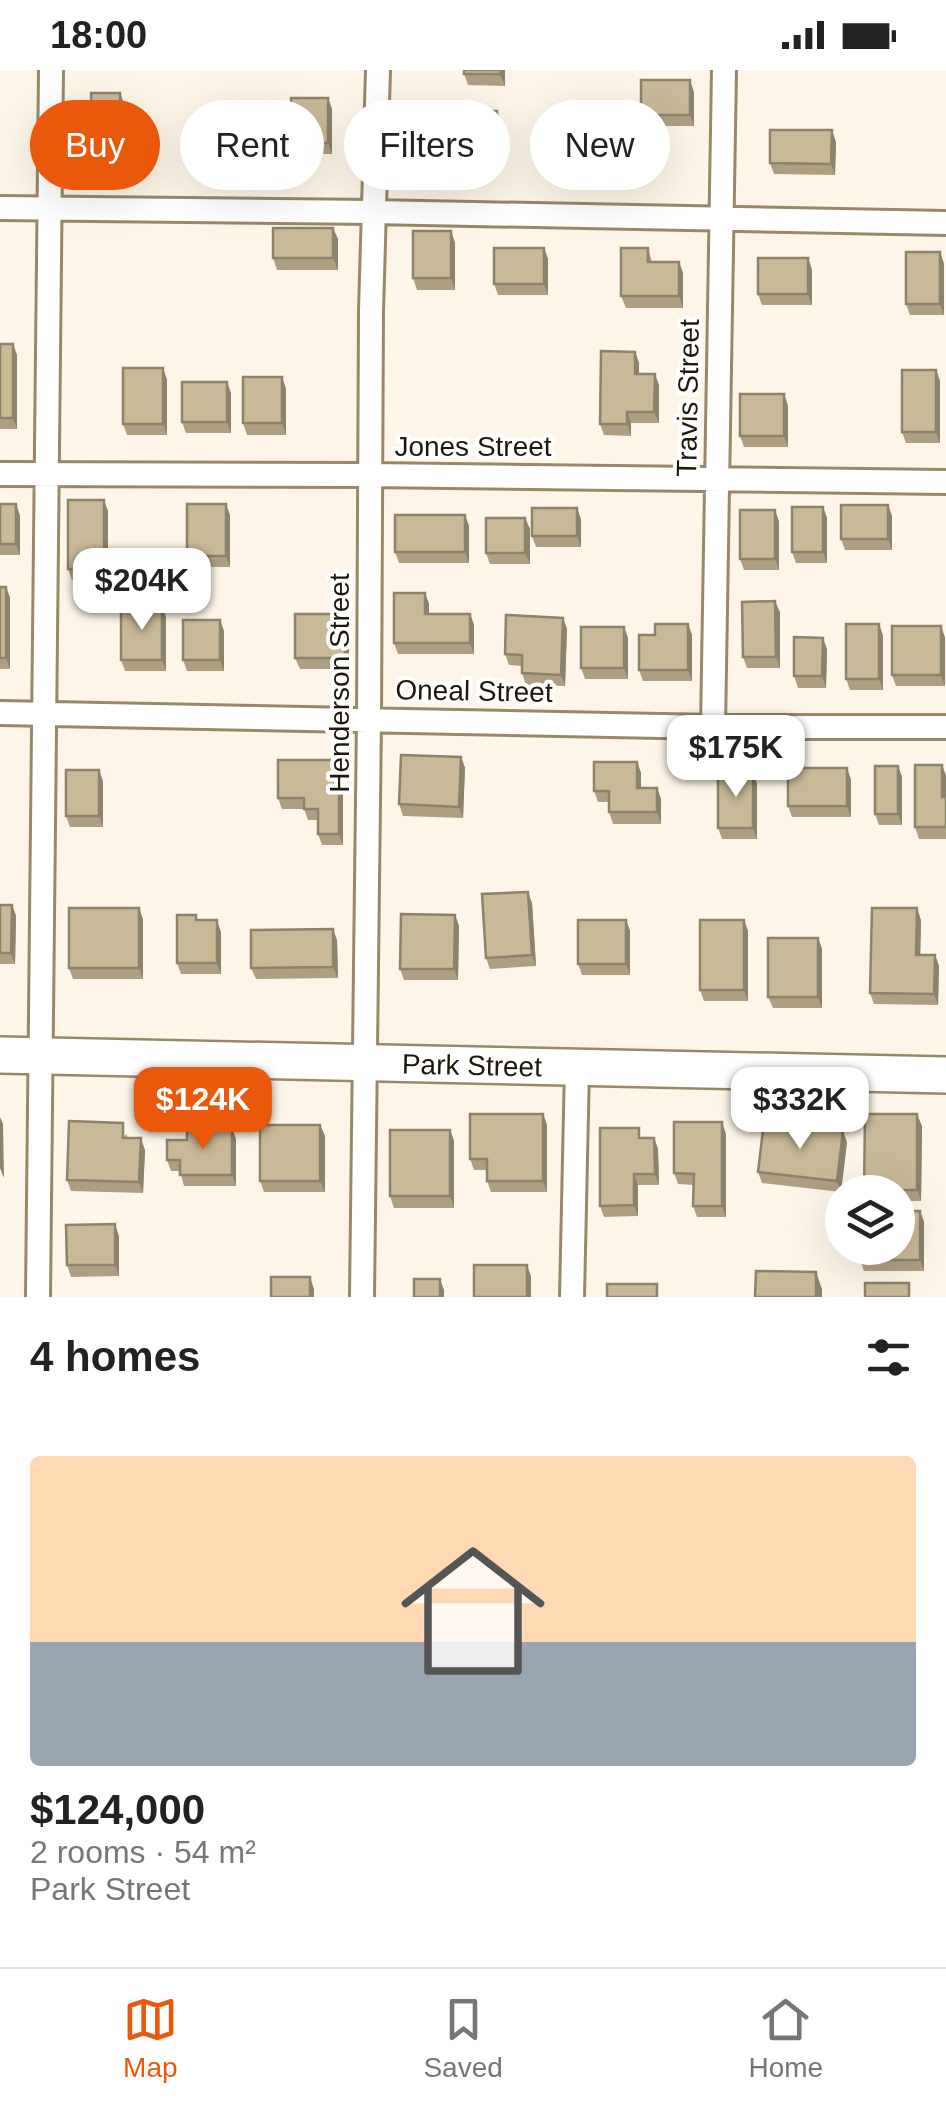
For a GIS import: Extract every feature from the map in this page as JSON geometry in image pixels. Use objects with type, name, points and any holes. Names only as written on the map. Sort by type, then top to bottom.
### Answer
[{"type":"main road","name":"Park Street","points":[[0,1055],[946,1074]]},
{"type":"street","points":[[38,1297],[50,70]]},
{"type":"street","name":"Henderson Street","points":[[362,1297],[373,212],[378,70]]},
{"type":"street","name":"Travis Street","points":[[713,727],[724,70]]},
{"type":"street","points":[[0,208],[946,223]]},
{"type":"street","name":"Jones Street","points":[[0,474],[946,482]]},
{"type":"street","name":"Oneal Street","points":[[0,713],[713,727],[946,727]]},
{"type":"street","points":[[572,1297],[577,1067]]},
{"type":"building","points":[[464,70],[501,70],[500,74],[464,74]]},
{"type":"building","points":[[641,80],[690,80],[690,115],[670,115],[670,100],[641,100]]},
{"type":"building","points":[[91,93],[120,93],[120,100],[91,100]]},
{"type":"building","points":[[328,98],[328,143],[324,143],[324,100],[291,100]]},
{"type":"building","points":[[770,130],[832,130],[831,164],[770,163]]},
{"type":"building","points":[[273,228],[333,228],[333,258],[273,258]]},
{"type":"building","points":[[413,231],[451,231],[451,278],[413,278]]},
{"type":"building","points":[[494,248],[544,248],[544,284],[494,284]]},
{"type":"building","points":[[621,248],[648,248],[648,262],[679,262],[679,296],[621,296]]},
{"type":"building","points":[[906,252],[940,252],[940,304],[906,304]]},
{"type":"building","points":[[758,258],[808,258],[808,294],[758,294]]},
{"type":"building","points":[[0,344],[13,344],[13,418],[0,418]]},
{"type":"building","points":[[601,351],[635,352],[635,374],[655,374],[654,412],[627,412],[627,424],[600,424]]},
{"type":"building","points":[[123,368],[163,368],[163,424],[123,424]]},
{"type":"building","points":[[902,370],[936,370],[936,432],[902,432]]},
{"type":"building","points":[[243,377],[282,377],[282,423],[243,423]]},
{"type":"building","points":[[182,382],[227,382],[227,422],[182,422]]},
{"type":"building","points":[[740,394],[784,394],[784,436],[740,436]]},
{"type":"building","points":[[68,500],[104,500],[104,569],[68,569]]},
{"type":"building","points":[[0,504],[16,504],[16,544],[0,544]]},
{"type":"building","points":[[187,504],[226,504],[226,556],[187,556]]},
{"type":"building","points":[[841,505],[888,505],[888,539],[841,539]]},
{"type":"building","points":[[792,507],[823,507],[823,552],[792,552]]},
{"type":"building","points":[[532,508],[577,508],[577,536],[532,536]]},
{"type":"building","points":[[740,510],[775,510],[775,559],[740,559]]},
{"type":"building","points":[[395,515],[465,515],[465,552],[395,552]]},
{"type":"building","points":[[486,518],[525,518],[525,553],[486,553]]},
{"type":"building","points":[[0,587],[6,587],[6,658],[0,658]]},
{"type":"building","points":[[394,593],[425,593],[425,614],[470,614],[470,643],[394,643]]},
{"type":"building","points":[[775,601],[776,657],[743,657],[742,602]]},
{"type":"building","points":[[121,606],[162,606],[162,660],[121,660]]},
{"type":"building","points":[[295,614],[345,614],[345,658],[295,658]]},
{"type":"building","points":[[506,615],[563,618],[561,675],[522,673],[522,655],[505,654]]},
{"type":"building","points":[[183,620],[220,620],[220,660],[183,660]]},
{"type":"building","points":[[655,624],[688,624],[688,670],[639,670],[639,635],[655,635]]},
{"type":"building","points":[[846,624],[879,624],[879,679],[846,679]]},
{"type":"building","points":[[892,626],[941,626],[941,675],[892,675]]},
{"type":"building","points":[[581,627],[624,627],[624,668],[581,668]]},
{"type":"building","points":[[794,637],[823,638],[822,676],[794,676]]},
{"type":"building","points":[[401,755],[461,757],[459,807],[399,804]]},
{"type":"building","points":[[278,760],[339,760],[339,834],[318,834],[318,809],[304,809],[304,798],[278,798]]},
{"type":"building","points":[[594,762],[637,762],[637,788],[657,788],[657,812],[609,812],[609,791],[594,791]]},
{"type":"building","points":[[915,765],[942,765],[946,827],[915,827]]},
{"type":"building","points":[[875,766],[898,766],[898,814],[875,814]]},
{"type":"building","points":[[788,768],[847,768],[847,806],[788,806]]},
{"type":"building","points":[[66,770],[99,770],[99,816],[66,816]]},
{"type":"building","points":[[718,773],[753,773],[753,828],[718,828]]},
{"type":"building","points":[[528,892],[532,955],[486,958],[482,894]]},
{"type":"building","points":[[0,905],[12,905],[11,953],[0,953]]},
{"type":"building","points":[[69,908],[139,908],[139,968],[69,968]]},
{"type":"building","points":[[872,908],[917,908],[916,955],[935,955],[934,994],[870,993]]},
{"type":"building","points":[[401,914],[455,915],[454,969],[400,969]]},
{"type":"building","points":[[177,915],[217,920],[217,963],[177,963]]},
{"type":"building","points":[[578,920],[626,920],[626,964],[578,964]]},
{"type":"building","points":[[700,920],[744,920],[744,990],[700,990]]},
{"type":"building","points":[[333,929],[333,967],[251,968],[251,930]]},
{"type":"building","points":[[768,938],[818,938],[818,997],[768,997]]},
{"type":"building","points":[[470,1114],[543,1114],[543,1181],[487,1181],[487,1159],[470,1159]]},
{"type":"building","points":[[865,1114],[917,1114],[917,1190],[915,1175],[864,1175]]},
{"type":"building","points":[[69,1121],[123,1123],[123,1138],[141,1138],[139,1182],[67,1180]]},
{"type":"building","points":[[674,1122],[722,1122],[722,1206],[693,1206],[694,1174],[674,1173]]},
{"type":"building","points":[[764,1122],[843,1131],[838,1175],[825,1175],[825,1180],[758,1172]]},
{"type":"building","points":[[260,1125],[320,1125],[320,1181],[260,1181]]},
{"type":"building","points":[[187,1128],[232,1128],[232,1175],[180,1175],[180,1160],[167,1160],[167,1140],[187,1140]]},
{"type":"building","points":[[600,1128],[639,1128],[639,1138],[654,1138],[655,1174],[634,1174],[634,1205],[600,1206]]},
{"type":"building","points":[[390,1130],[450,1130],[450,1196],[390,1196]]},
{"type":"building","points":[[915,1211],[920,1211],[920,1260],[915,1260]]},
{"type":"building","points":[[115,1224],[115,1265],[67,1265],[66,1225]]},
{"type":"building","points":[[474,1265],[527,1265],[527,1297],[474,1297]]},
{"type":"building","points":[[756,1271],[816,1272],[816,1297],[755,1297]]},
{"type":"building","points":[[271,1277],[310,1277],[310,1297],[271,1297]]},
{"type":"building","points":[[414,1279],[440,1279],[440,1297],[414,1297]]},
{"type":"building","points":[[865,1283],[909,1283],[909,1297],[865,1297]]},
{"type":"building","points":[[607,1284],[657,1284],[657,1297],[607,1297]]}]
